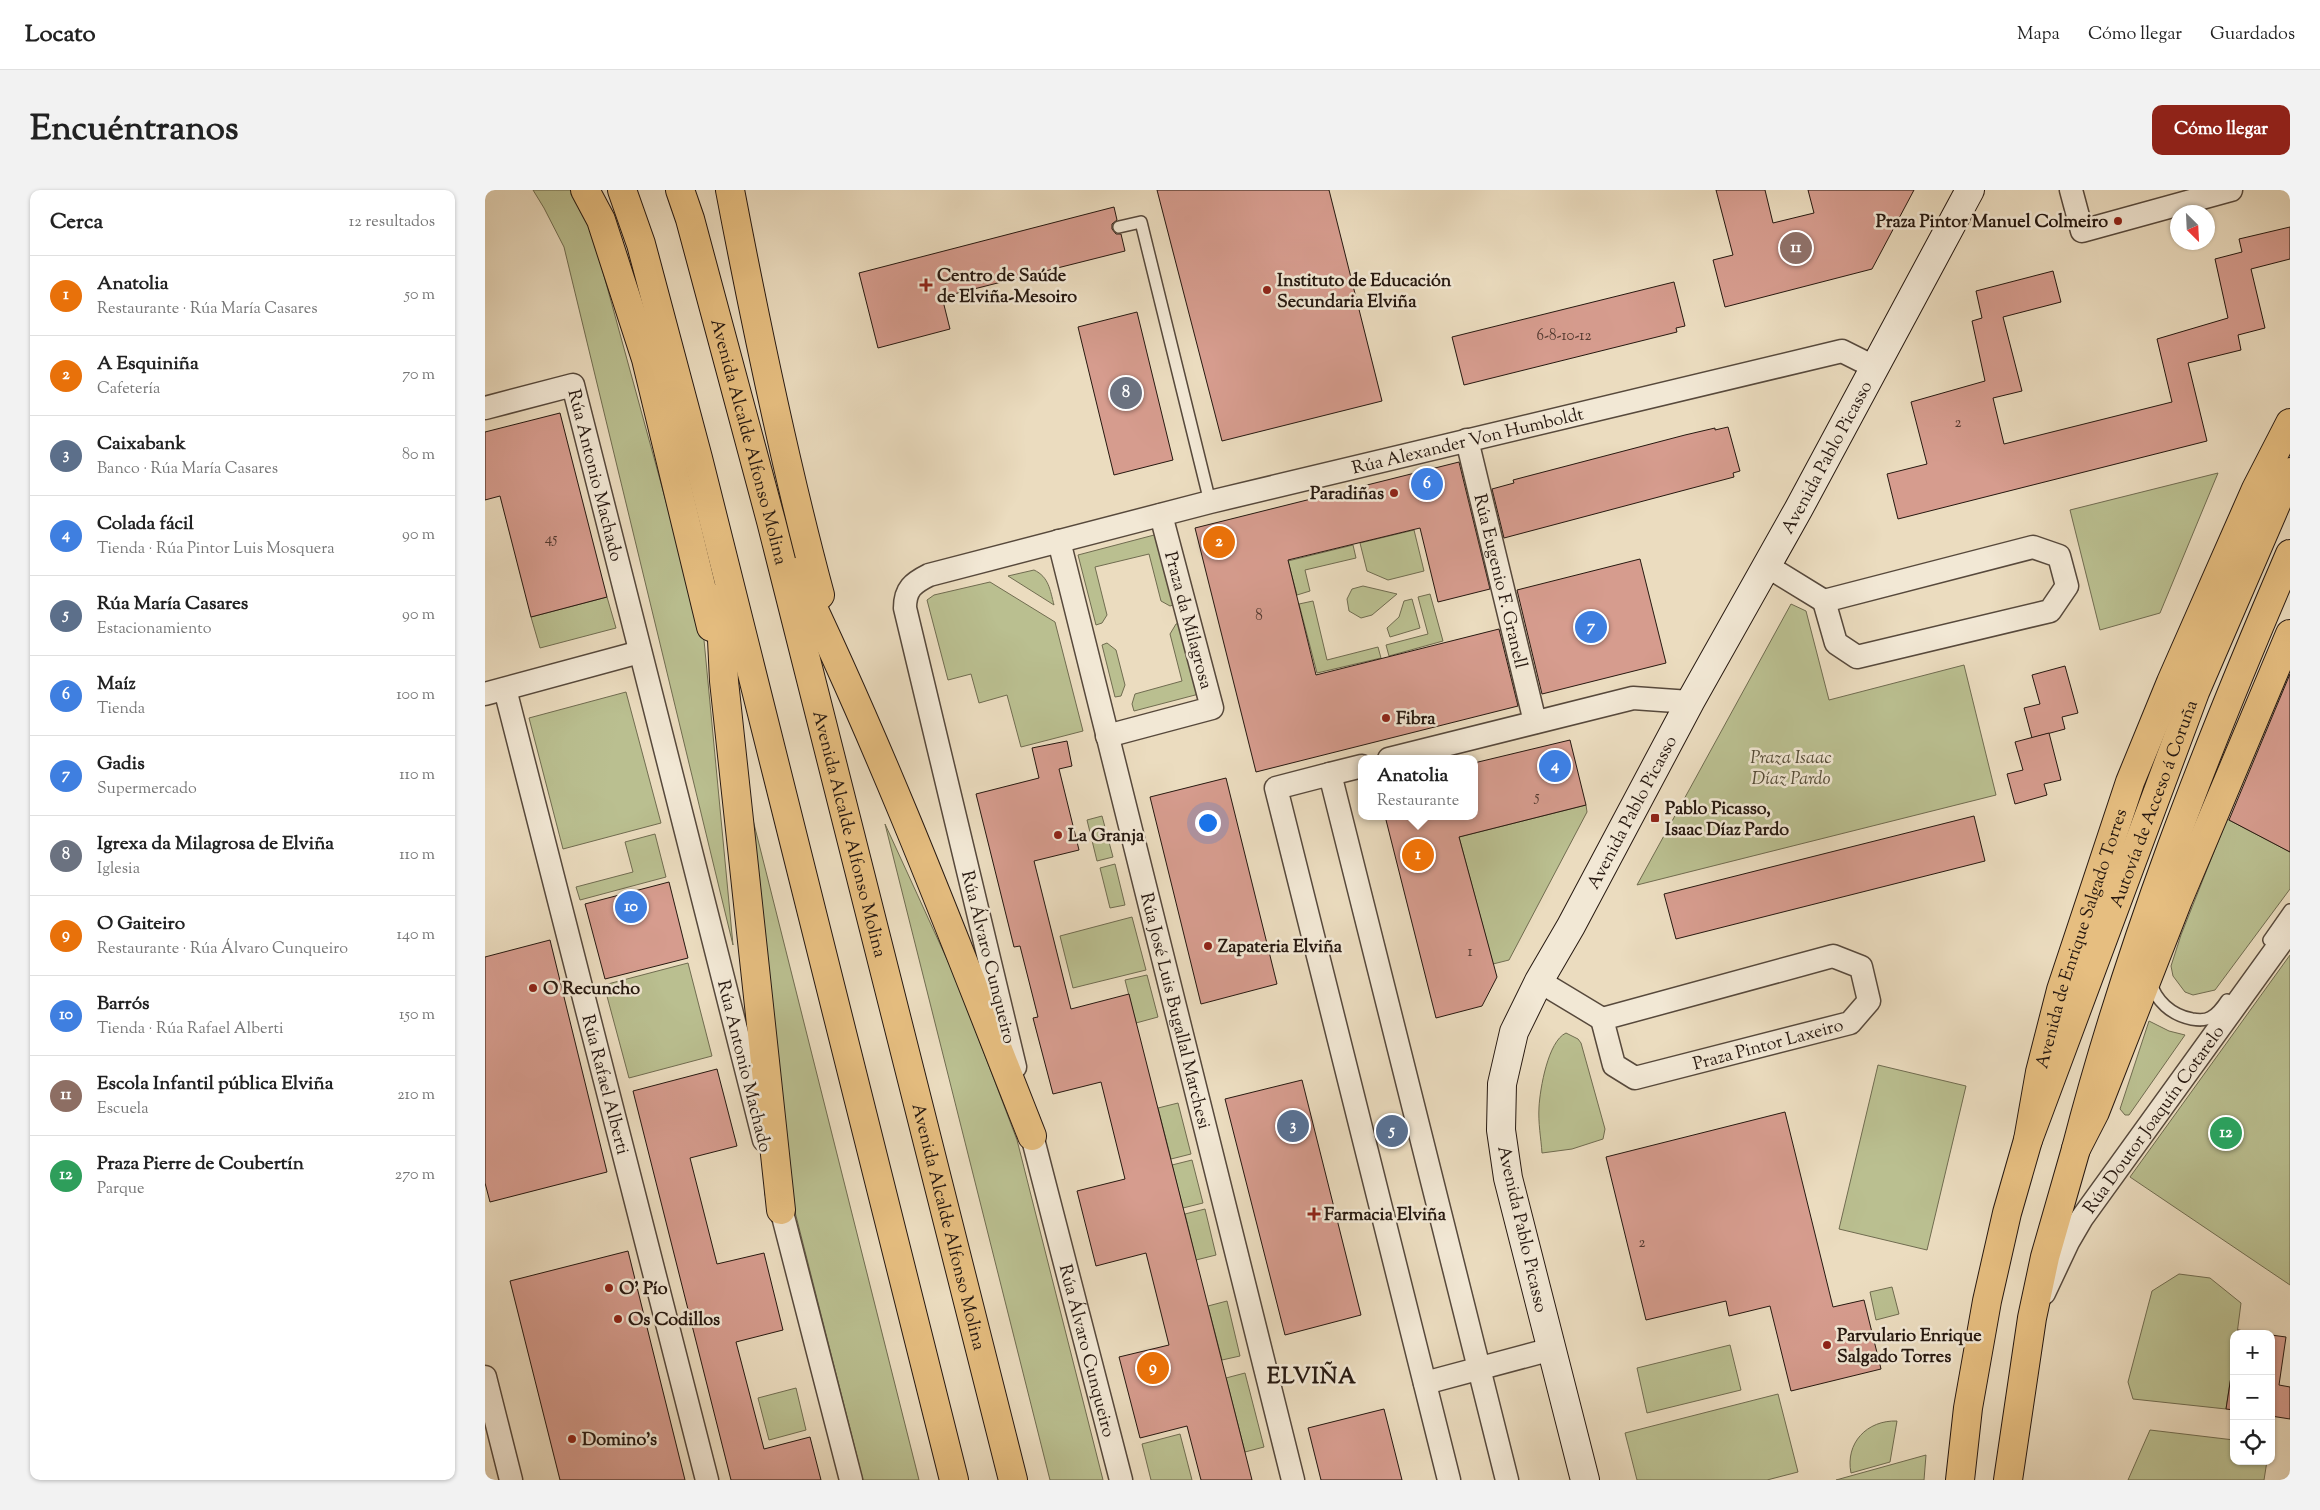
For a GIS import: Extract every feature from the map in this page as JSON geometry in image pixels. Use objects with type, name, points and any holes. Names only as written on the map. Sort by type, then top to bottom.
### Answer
[{"type":"main road","points":[[585,190],[601,220],[646,359],[724,681]]},
{"type":"main road","points":[[622,190],[641,244],[698,458],[954,1480]]},
{"type":"main road","name":"Avenida Alcalde Alfonso Molina","points":[[680,190],[690,219],[771,521],[1013,1480]]},
{"type":"main road","points":[[730,190],[757,330],[799,515],[835,652]]},
{"type":"main road","points":[[750,443],[757,330]]},
{"type":"main road","points":[[646,359],[698,458]]},
{"type":"main road","name":"Avenida de Enrique Salgado Torres","points":[[1960,1480],[1968,1408],[1987,1301],[2007,1213],[2028,1140],[2040,1072],[2061,990],[2130,782],[2171,682],[2256,489],[2290,423]]},
{"type":"main road","name":"Autovía de Acceso á Coruña","points":[[2028,1140],[2195,692],[2290,472]]},
{"type":"main road","points":[[771,521],[835,652],[933,886],[1032,1136]]},
{"type":"main road","points":[[717,537],[724,681],[781,1210]]},
{"type":"main road","name":"Autovía de Acceso á Coruña","points":[[2075,1149],[2099,1061],[2148,910],[2232,690],[2290,554]]},
{"type":"main road","points":[[2008,1480],[2032,1318],[2045,1257],[2075,1149],[2095,1112],[2148,976],[2290,634]]},
{"type":"street","name":"Avenida Pablo Picasso","points":[[1585,1480],[1508,1178],[1501,1130],[1501,1084],[1514,1032],[1539,981],[1571,926],[1690,702],[1767,566],[1970,190]]},
{"type":"street","points":[[2071,190],[2082,231],[2231,190]]},
{"type":"street","name":"Rúa Alexander Von Humboldt","points":[[1059,541],[1210,502],[1842,351],[1874,367]]},
{"type":"street","name":"Rúa Antonio Machado","points":[[485,408],[573,385],[851,1480]]},
{"type":"street","name":"Rúa Eugenio F. Granell","points":[[1467,440],[1535,722]]},
{"type":"street","name":"Praza da Milagrosa","points":[[1107,736],[1212,708],[1161,515]]},
{"type":"street","name":"Rúa José Luis Bugallal Marchesi","points":[[1059,541],[1293,1480]]},
{"type":"street","name":"Rúa Álvaro Cunqueiro","points":[[1059,541],[929,575],[909,588],[905,598],[905,608],[1032,1136],[1121,1480]]},
{"type":"street","points":[[1767,566],[1824,601],[1836,644],[1857,657],[2049,611],[2067,586],[2059,556],[2033,547],[1824,601]]},
{"type":"street","points":[[495,692],[640,652]]},
{"type":"street","name":"Rúa Rafael Alberti","points":[[495,692],[707,1480]]},
{"type":"street","points":[[1405,755],[1633,698],[1690,702]]},
{"type":"street","points":[[1358,767],[1276,788],[1449,1480]]},
{"type":"street","points":[[1330,774],[1507,1480]]},
{"type":"street","name":"Rúa Doutor Joaquín Cotarelo","points":[[2032,1318],[2068,1242],[2083,1218],[2290,930]]},
{"type":"street","name":"Praza Pintor Laxeiro","points":[[1833,956],[1861,967],[1869,1001],[1850,1023],[1635,1078],[1614,1065],[1602,1019],[1833,956]]},
{"type":"street","points":[[1539,981],[1602,1019]]},
{"type":"street","points":[[1425,1383],[1552,1349]]},
{"type":"street","points":[[485,1376],[491,1427],[511,1480]]},
{"type":"lane","points":[[1119,227],[1141,222],[1210,502]]},
{"type":"lane","points":[[2148,976],[2154,994],[2164,1006],[2181,1017],[2201,1020],[2211,1017],[2222,1007],[2290,910]]},
{"type":"green space","points":[[533,190],[575,190],[589,221],[704,640],[733,945],[564,247]]},
{"type":"green space","points":[[2218,473],[2160,613],[2100,630],[2070,510]]},
{"type":"green space","points":[[1414,530],[1424,571],[1388,580],[1367,571],[1360,543]]},
{"type":"green space","points":[[1158,534],[1176,604],[1170,606],[1161,601],[1149,554],[1095,567],[1107,615],[1102,623],[1096,625],[1078,555]]},
{"type":"green space","points":[[1353,545],[1356,558],[1305,570],[1310,591],[1297,595],[1288,561]]},
{"type":"green space","points":[[1034,570],[1046,580],[1054,605],[1008,576]]},
{"type":"green space","points":[[990,582],[1055,622],[1083,731],[1021,747],[1007,695],[979,703],[971,674],[948,680],[927,600],[934,595]]},
{"type":"green space","points":[[1363,586],[1397,594],[1372,615],[1361,618],[1349,611],[1347,599],[1352,589]]},
{"type":"green space","points":[[1430,594],[1443,641],[1389,656],[1386,645],[1428,634],[1418,597]]},
{"type":"green space","points":[[607,597],[616,628],[540,648],[531,617]]},
{"type":"green space","points":[[1412,599],[1420,628],[1390,637],[1387,628],[1399,617],[1404,601]]},
{"type":"green space","points":[[1313,601],[1327,660],[1378,647],[1381,658],[1317,673],[1299,604]]},
{"type":"green space","name":"Praza Isaac Díaz Pardo","points":[[1791,604],[1806,611],[1829,700],[1964,665],[1996,795],[1637,885]]},
{"type":"green space","points":[[1181,623],[1199,694],[1134,711],[1132,704],[1135,694],[1182,681],[1170,634],[1176,624]]},
{"type":"green space","points":[[1107,643],[1116,650],[1125,685],[1121,696],[1115,697],[1102,645]]},
{"type":"green space","points":[[626,692],[661,823],[563,849],[529,718]]},
{"type":"green space","points":[[1586,805],[1587,812],[1509,960],[1493,964],[1459,837]]},
{"type":"green space","points":[[1102,816],[1113,857],[1097,861],[1087,820]]},
{"type":"green space","points":[[2227,819],[2290,852],[2290,889],[2215,990],[2193,995],[2185,992],[2173,976],[2171,966],[2181,935]]},
{"type":"green space","points":[[753,820],[919,1480],[863,1480],[793,1204],[770,1009]]},
{"type":"green space","points":[[885,824],[956,979],[1017,1140],[1103,1480],[1050,1480]]},
{"type":"green space","points":[[655,834],[666,877],[580,900],[576,887],[633,872],[625,842]]},
{"type":"green space","points":[[1115,864],[1125,905],[1110,908],[1100,868]]},
{"type":"green space","points":[[1132,917],[1146,970],[1073,988],[1060,936]]},
{"type":"green space","points":[[2290,955],[2290,1285],[2130,1177]]},
{"type":"green space","points":[[688,963],[712,1056],[629,1078],[604,985]]},
{"type":"green space","points":[[1147,975],[1158,1017],[1136,1023],[1125,980]]},
{"type":"green space","points":[[2149,1021],[2169,1031],[2185,1035],[2129,1115],[2125,1115],[2120,1109]]},
{"type":"green space","points":[[1566,1033],[1578,1039],[1581,1043],[1605,1129],[1603,1139],[1572,1149],[1542,1153],[1539,1113],[1543,1078],[1554,1045]]},
{"type":"green space","points":[[1878,1065],[1966,1086],[1927,1250],[1839,1229]]},
{"type":"green space","points":[[1178,1103],[1191,1154],[1171,1159],[1158,1108]]},
{"type":"green space","points":[[1192,1160],[1203,1203],[1183,1208],[1172,1165]]},
{"type":"green space","points":[[1205,1209],[1216,1255],[1196,1260],[1185,1214]]},
{"type":"green space","points":[[2179,1274],[2210,1278],[2241,1303],[2238,1330],[2230,1330],[2230,1383],[2226,1409],[2133,1399],[2128,1382],[2152,1291]]},
{"type":"green space","points":[[1892,1287],[1899,1314],[1876,1320],[1870,1292]]},
{"type":"green space","points":[[1227,1301],[1240,1356],[1222,1360],[1208,1306]]},
{"type":"green space","points":[[1730,1345],[1741,1390],[1647,1413],[1637,1368]]},
{"type":"green space","points":[[1245,1373],[1264,1447],[1245,1452],[1226,1378]]},
{"type":"green space","points":[[796,1388],[806,1430],[769,1440],[758,1398]]},
{"type":"green space","points":[[1778,1394],[1798,1472],[1767,1480],[1637,1480],[1625,1433]]},
{"type":"green space","points":[[1897,1421],[1890,1462],[1851,1473],[1851,1452],[1861,1435],[1876,1424]]},
{"type":"green space","points":[[2150,1430],[2230,1440],[2230,1465],[2266,1465],[2264,1480],[2128,1480]]},
{"type":"green space","points":[[1180,1434],[1192,1480],[1151,1480],[1142,1444]]},
{"type":"green space","points":[[1926,1455],[1924,1480],[1836,1480]]},
{"type":"building","points":[[1157,190],[1329,190],[1382,401],[1222,441]]},
{"type":"building","points":[[1716,190],[1765,190],[1773,223],[1814,213],[1808,190],[1914,190],[1872,269],[1725,307],[1713,260],[1733,255]]},
{"type":"building","name":"Centro de Saúde de Elviña-Mesoiro","points":[[1114,207],[1117,220],[1112,224],[1112,229],[1116,234],[1121,234],[1125,251],[942,297],[950,329],[878,348],[859,273]]},
{"type":"building","points":[[2290,227],[2290,259],[2251,269],[2265,328],[2238,335],[2241,350],[2188,363],[2207,441],[1898,519],[1887,474],[1927,464],[1911,402],[1985,381],[1972,321],[1982,318],[1976,291],[2053,271],[2061,302],[2003,317],[2022,391],[1993,398],[2004,444],[2172,402],[2157,339],[2228,318],[2215,259],[2242,252],[2239,239]]},
{"type":"building","points":[[1674,282],[1685,326],[1676,328],[1677,332],[1464,385],[1452,337]]},
{"type":"building","points":[[1137,312],[1173,460],[1114,475],[1078,327]]},
{"type":"building","points":[[560,413],[607,597],[531,617],[500,496],[485,500],[485,432]]},
{"type":"building","points":[[1728,427],[1740,471],[1733,473],[1734,477],[1504,538],[1492,489],[1514,483],[1513,480],[1685,435]]},
{"type":"building","points":[[1459,462],[1490,589],[1438,602],[1420,528],[1288,560],[1316,675],[1499,629],[1518,706],[1256,772],[1195,528]]},
{"type":"building","points":[[1640,559],[1666,663],[1542,694],[1517,590]]},
{"type":"building","points":[[2065,666],[2078,713],[2062,717],[2065,729],[2032,738],[2024,708],[2040,704],[2032,675]]},
{"type":"building","points":[[2290,674],[2290,852],[2229,820]]},
{"type":"building","points":[[2049,733],[2061,780],[2044,784],[2047,795],[2015,804],[2007,774],[2023,770],[2015,742]]},
{"type":"building","points":[[1570,740],[1586,805],[1459,837],[1497,977],[1482,1006],[1436,1018],[1386,820],[1478,820],[1478,762]]},
{"type":"building","points":[[1067,741],[1072,766],[1059,769],[1079,850],[1034,861],[1071,1009],[1129,994],[1252,1480],[1201,1480],[1187,1426],[1140,1438],[1119,1357],[1169,1345],[1146,1253],[1096,1266],[1077,1191],[1125,1179],[1101,1082],[1053,1094],[1033,1018],[1038,1017],[1020,946],[1014,947],[976,794],[1039,778],[1032,748]]},
{"type":"building","points":[[1226,778],[1277,984],[1201,1004],[1150,797]]},
{"type":"building","points":[[1974,816],[1985,861],[1676,939],[1664,894]]},
{"type":"building","points":[[669,882],[688,958],[605,979],[585,904]]},
{"type":"building","points":[[550,940],[607,1172],[490,1202],[485,1183],[485,957]]},
{"type":"building","points":[[717,1069],[737,1146],[690,1158],[717,1264],[764,1253],[783,1330],[736,1342],[764,1449],[810,1437],[821,1480],[731,1480],[633,1091]]},
{"type":"building","points":[[1302,1080],[1361,1315],[1285,1335],[1225,1099]]},
{"type":"building","points":[[1785,1112],[1833,1307],[1864,1300],[1881,1369],[1791,1391],[1770,1306],[1729,1316],[1726,1301],[1646,1320],[1606,1157]]},
{"type":"building","points":[[628,1251],[685,1480],[560,1480],[510,1281]]},
{"type":"building","points":[[2275,1336],[2286,1337],[2279,1385],[2290,1387],[2290,1419],[2275,1417]]},
{"type":"building","points":[[2230,1383],[2230,1410],[2226,1409]]},
{"type":"building","points":[[1384,1409],[1402,1480],[1321,1480],[1308,1428]]},
{"type":"place","name":"Praza Pintor Manuel Colmeiro","points":[[2118,221]]},
{"type":"place","name":"Escola Infantil pública Elviña","points":[[1796,248]]},
{"type":"place","name":"Centro de Saúde de Elviña-Mesoiro","points":[[926,285]]},
{"type":"place","name":"Instituto de Educación Secundaria Elviña","points":[[1267,290]]},
{"type":"place","name":"Igrexa da Milagrosa de Elviña","points":[[1126,393]]},
{"type":"place","name":"Maíz","points":[[1427,484]]},
{"type":"place","name":"Paradiñas","points":[[1394,493]]},
{"type":"place","name":"A Esquiniña","points":[[1219,542]]},
{"type":"place","name":"Gadis","points":[[1591,627]]},
{"type":"place","name":"Fibra","points":[[1386,718]]},
{"type":"place","name":"Colada fácil","points":[[1555,766]]},
{"type":"place","name":"Pablo Picasso, Isaac Díaz Pardo","points":[[1655,818]]},
{"type":"place","name":"La Granja","points":[[1058,835]]},
{"type":"place","name":"Anatolia","points":[[1418,855]]},
{"type":"place","name":"Barrós","points":[[631,907]]},
{"type":"place","name":"Zapateria Elviña","points":[[1208,946]]},
{"type":"place","name":"O Recuncho","points":[[533,988]]},
{"type":"place","name":"Caixabank","points":[[1293,1126]]},
{"type":"place","name":"Rúa María Casares","points":[[1392,1131]]},
{"type":"place","name":"Praza Pierre de Coubertín","points":[[2226,1133]]},
{"type":"place","name":"Farmacia Elviña","points":[[1314,1214]]},
{"type":"place","name":"O' Pío","points":[[609,1288]]},
{"type":"place","name":"Os Codillos","points":[[618,1319]]},
{"type":"place","name":"Parvulario Enrique Salgado Torres","points":[[1827,1345]]},
{"type":"place","name":"O Gaiteiro","points":[[1153,1368]]},
{"type":"place","name":"Domino's","points":[[572,1439]]},
{"type":"district","name":"ELVIÑA","points":[[1312,1375]]}]
